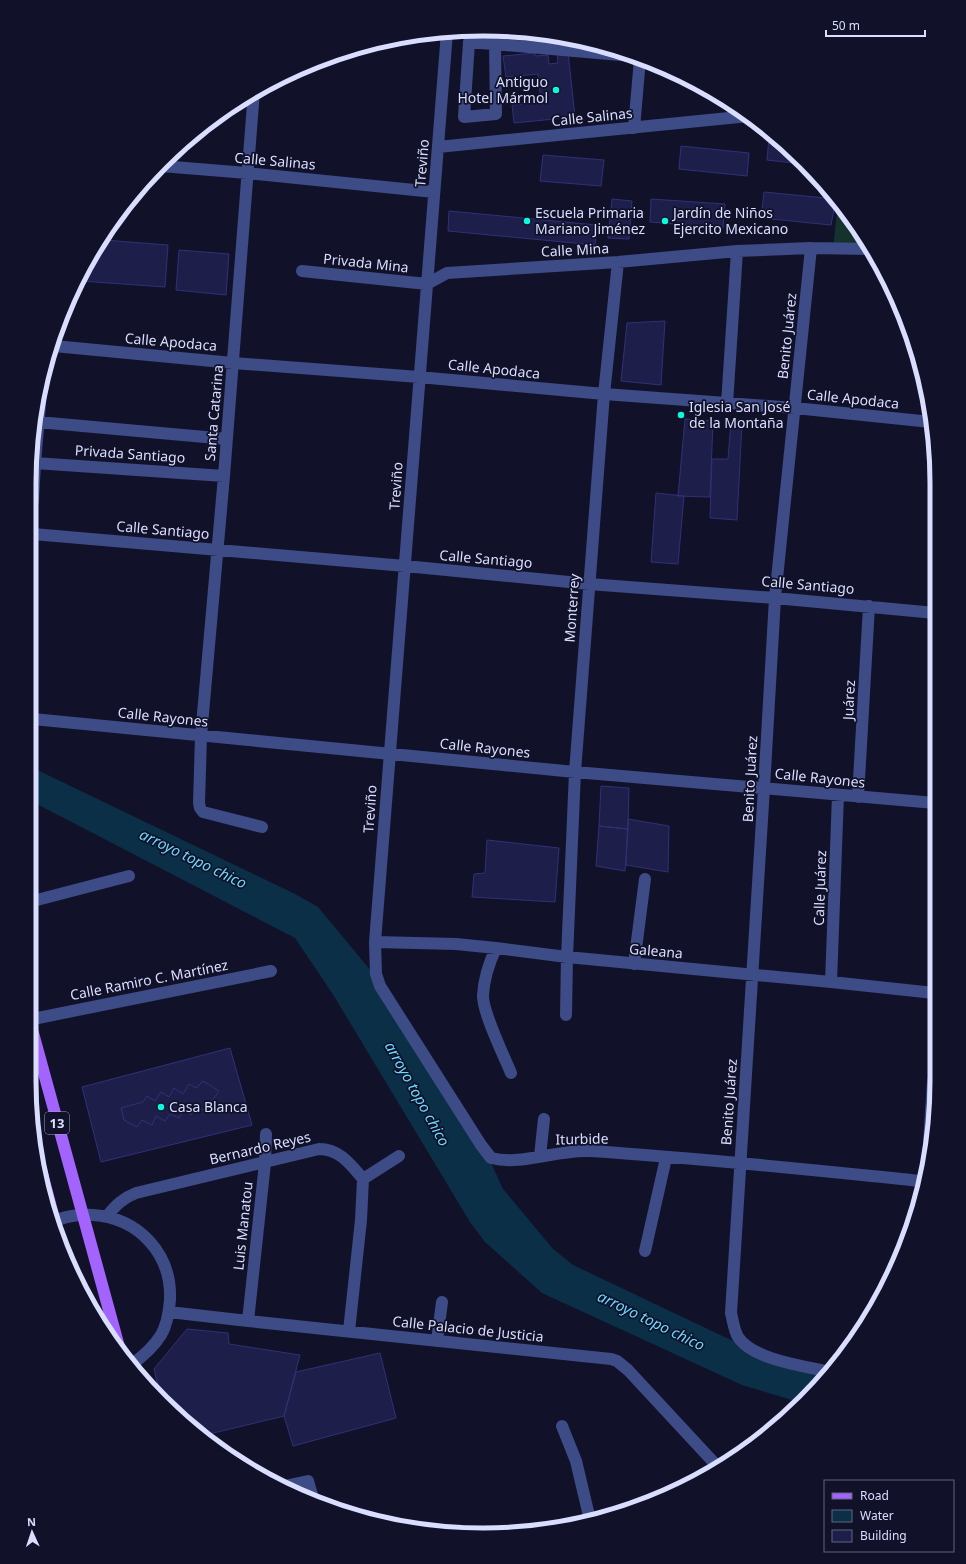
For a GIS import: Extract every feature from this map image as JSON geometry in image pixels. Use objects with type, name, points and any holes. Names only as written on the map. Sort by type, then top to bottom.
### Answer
[{"type":"main road","name":"13","points":[[36,1044],[116,1336]]},
{"type":"street","name":"Treviño","points":[[375,942],[447,38]]},
{"type":"street","points":[[495,44],[496,114],[464,117],[469,42],[495,44],[608,54]]},
{"type":"street","points":[[634,128],[640,65]]},
{"type":"street","name":"Santa Catarina","points":[[253,100],[224,476],[200,736],[199,803],[203,812],[262,827]]},
{"type":"street","name":"Calle Salinas","points":[[438,148],[739,117]]},
{"type":"street","name":"Calle Salinas","points":[[167,167],[434,192]]},
{"type":"street","name":"Calle Mina","points":[[427,284],[447,272],[618,262],[737,251],[811,248],[864,250]]},
{"type":"street","name":"Benito Juárez","points":[[811,248],[775,598],[731,1313],[734,1328],[738,1337],[746,1346],[756,1352],[775,1359],[824,1370]]},
{"type":"street","points":[[727,404],[737,251]]},
{"type":"street","name":"Monterrey","points":[[566,1015],[575,772],[604,394],[618,262]]},
{"type":"street","name":"Privada Mina","points":[[302,271],[427,284]]},
{"type":"street","name":"Calle Apodaca","points":[[58,346],[233,363],[419,376],[604,394],[795,408],[925,421]]},
{"type":"street","points":[[40,422],[226,439]]},
{"type":"street","name":"Privada Santiago","points":[[37,463],[224,476]]},
{"type":"street","name":"Calle Santiago","points":[[36,534],[405,566],[589,584],[775,598],[930,612]]},
{"type":"street","name":"Juárez","points":[[858,797],[869,606]]},
{"type":"street","name":"Calle Rayones","points":[[36,719],[575,772],[930,804]]},
{"type":"street","name":"Calle Juárez","points":[[832,982],[838,795]]},
{"type":"street","points":[[36,900],[130,876]]},
{"type":"street","points":[[634,964],[645,879]]},
{"type":"street","name":"Galeana","points":[[375,942],[456,944],[567,958],[752,974],[930,993]]},
{"type":"street","name":"Iturbide","points":[[375,942],[376,974],[380,986],[481,1145],[491,1158],[517,1160],[588,1151],[740,1163],[918,1181]]},
{"type":"street","points":[[496,948],[487,969],[482,996],[486,1014],[511,1073]]},
{"type":"street","name":"Calle Ramiro C. Martínez","points":[[36,1018],[271,971]]},
{"type":"street","points":[[540,1156],[544,1119]]},
{"type":"street","name":"Luis Manatou","points":[[248,1321],[265,1163],[266,1134]]},
{"type":"street","name":"Bernardo Reyes","points":[[107,1216],[116,1204],[126,1197],[136,1193],[319,1149],[327,1149],[339,1154],[363,1179]]},
{"type":"street","points":[[349,1331],[362,1220],[363,1179],[399,1156]]},
{"type":"street","points":[[645,1251],[666,1158]]},
{"type":"street","points":[[59,1221],[82,1214],[107,1216],[131,1226],[150,1241],[164,1263],[170,1287],[169,1312],[161,1335],[146,1355],[135,1362]]},
{"type":"street","points":[[437,1341],[442,1302]]},
{"type":"street","name":"Calle Palacio de Justicia","points":[[169,1312],[611,1359],[617,1361],[628,1370],[714,1463]]},
{"type":"street","points":[[562,1426],[576,1461],[589,1515]]},
{"type":"street","points":[[291,1485],[308,1481],[312,1494]]},
{"type":"green space","points":[[837,210],[863,249],[833,249]]},
{"type":"water","name":"arroyo topo chico","points":[[36,769],[295,894],[318,907],[376,977],[485,1150],[503,1189],[553,1249],[573,1265],[756,1352],[824,1369],[795,1401],[742,1385],[542,1293],[485,1242],[470,1222],[334,996],[295,938],[36,804]]},
{"type":"building","name":"Antiguo Hotel Mármol","points":[[568,52],[575,117],[514,123],[512,105],[541,102],[538,74],[506,77],[503,56],[535,53],[535,56],[548,55],[549,64],[558,63],[557,53]]},
{"type":"building","points":[[769,139],[795,163],[767,160]]},
{"type":"building","points":[[681,146],[749,153],[747,176],[679,169]]},
{"type":"building","points":[[543,155],[604,160],[601,186],[540,181]]},
{"type":"building","points":[[764,192],[827,198],[835,207],[831,225],[761,218]]},
{"type":"building","points":[[612,199],[632,201],[629,239],[608,238]]},
{"type":"building","points":[[651,199],[725,204],[723,228],[650,222]]},
{"type":"building","points":[[449,211],[597,225],[595,245],[448,231]]},
{"type":"building","points":[[108,240],[168,245],[165,287],[84,281]]},
{"type":"building","points":[[179,250],[229,254],[226,295],[176,290]]},
{"type":"building","points":[[665,321],[661,385],[621,381],[627,323]]},
{"type":"building","points":[[685,419],[713,421],[710,497],[678,496]]},
{"type":"building","points":[[731,422],[742,423],[737,520],[710,518],[712,459],[728,459]]},
{"type":"building","points":[[656,493],[684,496],[678,564],[651,562]]},
{"type":"building","points":[[601,786],[629,788],[628,829],[599,826]]},
{"type":"building","points":[[628,819],[669,826],[668,872],[626,865]]},
{"type":"building","points":[[599,826],[628,829],[625,871],[596,866]]},
{"type":"building","points":[[487,840],[559,848],[555,902],[472,897],[474,874],[485,873]]},
{"type":"building","points":[[230,1048],[252,1125],[101,1162],[82,1087]]},
{"type":"building","points":[[203,1081],[219,1091],[205,1111],[196,1106],[191,1115],[184,1110],[179,1118],[170,1114],[165,1121],[156,1116],[152,1125],[142,1120],[137,1127],[124,1120],[121,1108],[143,1102],[147,1096],[155,1101],[161,1092],[169,1097],[174,1088],[183,1094],[189,1084],[196,1088]]},
{"type":"building","points":[[187,1329],[228,1333],[229,1344],[300,1355],[284,1416],[209,1434],[188,1417],[158,1388],[154,1369]]},
{"type":"building","points":[[380,1353],[396,1418],[293,1446],[284,1416],[296,1372]]},
{"type":"place","name":"Antiguo Hotel Mármol","points":[[556,90]]},
{"type":"place","name":"Escuela Primaria Mariano Jiménez","points":[[527,221]]},
{"type":"place","name":"Jardín de Niños Ejercito Mexicano","points":[[665,221]]},
{"type":"place","name":"Iglesia San José de la Montaña","points":[[681,415]]},
{"type":"place","name":"Casa Blanca","points":[[161,1107]]}]
